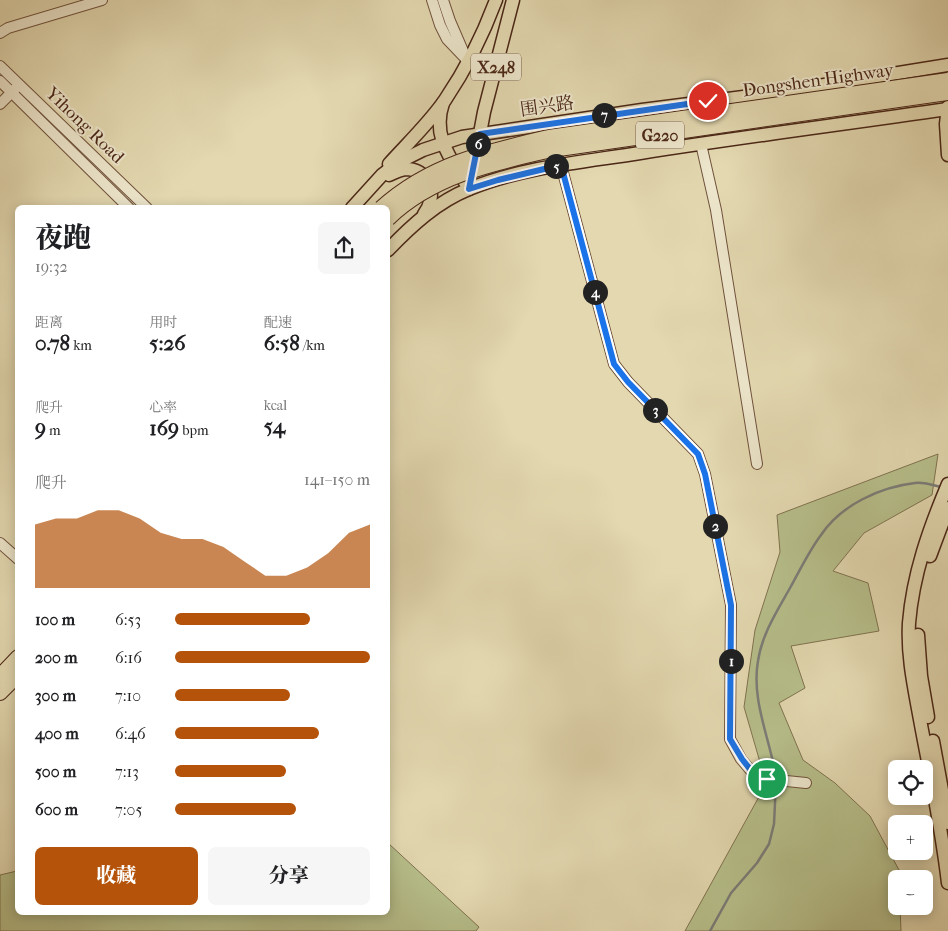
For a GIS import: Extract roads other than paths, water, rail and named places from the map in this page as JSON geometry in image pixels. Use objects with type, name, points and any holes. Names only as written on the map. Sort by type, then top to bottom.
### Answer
[{"type":"highway","name":"Dongshen Highway","points":[[385,205],[404,189],[450,164],[481,153],[549,137],[948,80]]},
{"type":"highway","name":"Dongshen Highway","points":[[390,217],[412,200],[456,176],[484,165],[514,158],[552,150],[948,93]]},
{"type":"highway","points":[[0,676],[15,660]]},
{"type":"highway","points":[[0,692],[15,678]]},
{"type":"main road","name":"X248","points":[[469,189],[442,143],[439,122],[444,101],[468,61],[486,26],[496,0]]},
{"type":"main road","name":"X248","points":[[469,189],[480,134],[513,0]]},
{"type":"main road","name":"围兴路","points":[[355,205],[382,175],[399,162],[442,143],[480,134],[775,93],[948,64]]},
{"type":"main road","points":[[365,193],[444,101]]},
{"type":"main road","points":[[390,248],[421,218],[443,202],[469,189],[561,165],[948,108],[946,134],[948,155]]},
{"type":"main road","points":[[365,193],[389,174],[408,169],[416,171],[424,176],[430,184],[432,193],[431,202],[421,218]]},
{"type":"main road","points":[[948,484],[941,524],[924,580],[917,625],[921,676],[948,822]]},
{"type":"main road","points":[[941,524],[922,554],[916,578],[909,625],[912,678],[942,837],[948,883]]},
{"type":"street","points":[[0,33],[8,28],[102,0]]},
{"type":"street","points":[[432,0],[447,40],[468,61]]},
{"type":"street","points":[[443,0],[456,38],[468,61]]},
{"type":"street","name":"Yihong Road","points":[[0,66],[15,88],[126,205]]},
{"type":"street","name":"Yihong Road","points":[[0,81],[15,88],[144,205]]},
{"type":"street","points":[[0,104],[15,88]]},
{"type":"street","points":[[700,144],[716,210],[757,464]]},
{"type":"street","points":[[561,165],[614,364],[628,382],[698,454],[705,474],[731,605],[730,739],[742,759],[757,778],[801,782]]},
{"type":"street","points":[[0,543],[15,556]]},
{"type":"waterway","points":[[776,777],[759,705],[757,690],[758,661],[763,641],[771,623],[809,554],[829,524],[850,506],[862,499],[888,489],[915,483],[925,483],[941,487]]},
{"type":"waterway","points":[[710,931],[731,893],[757,863],[769,844],[774,824],[776,782]]}]
